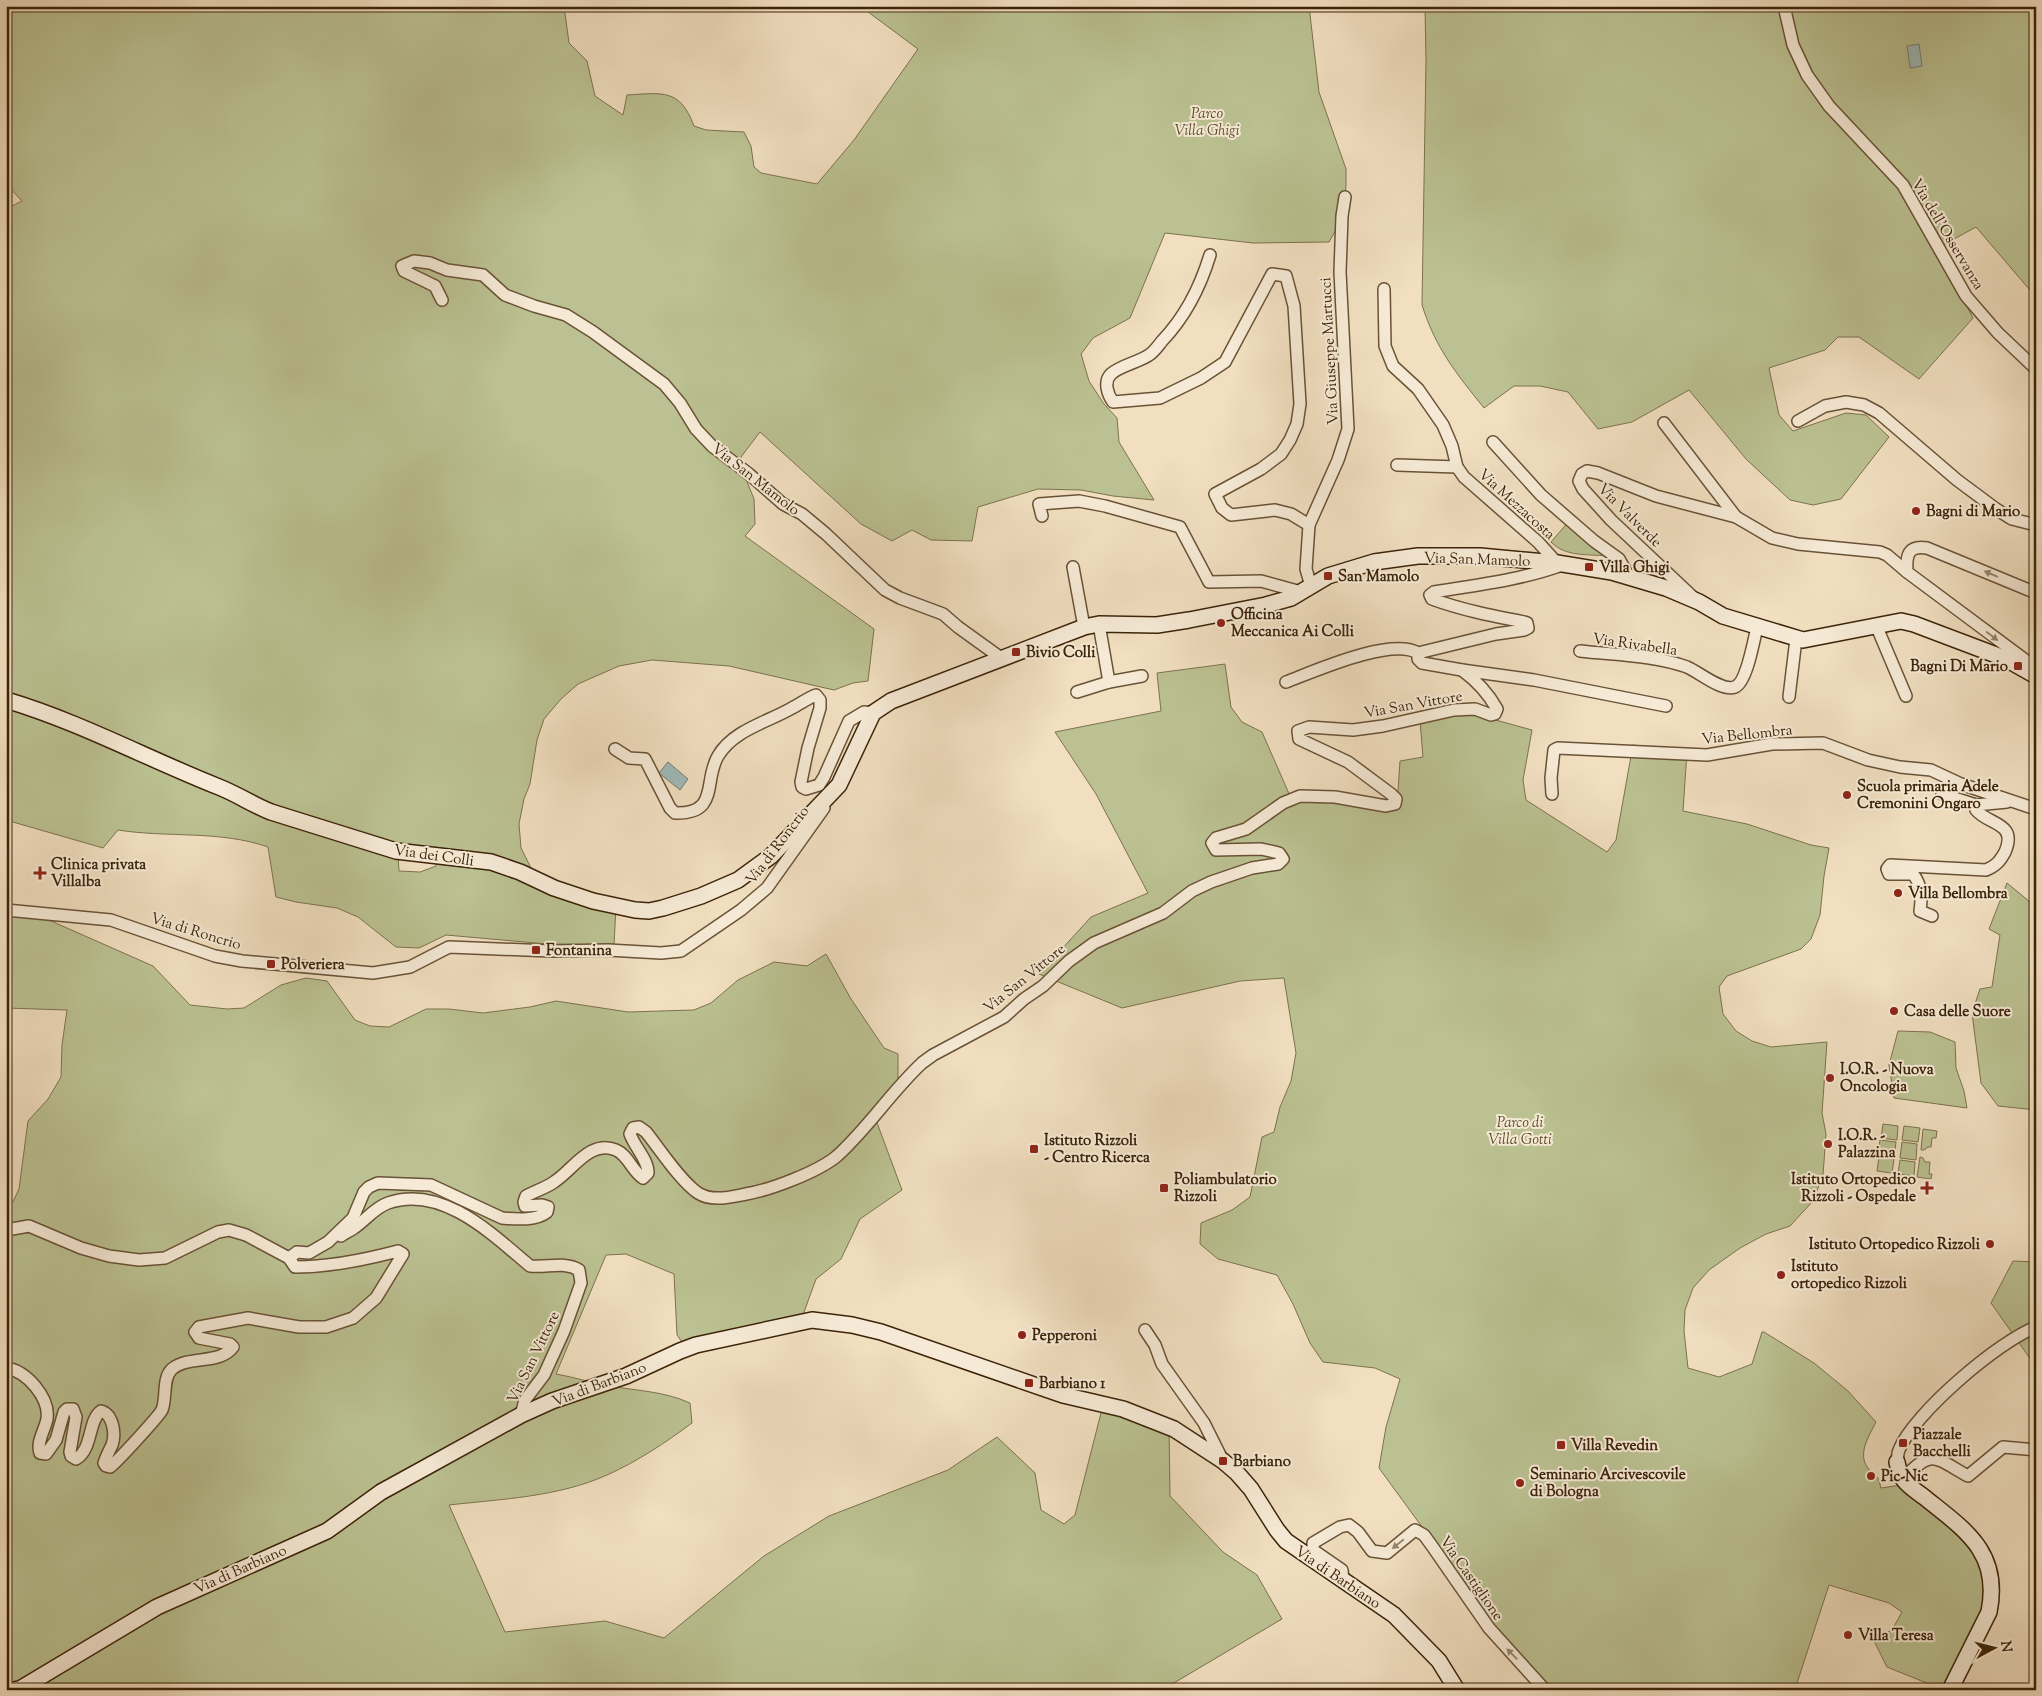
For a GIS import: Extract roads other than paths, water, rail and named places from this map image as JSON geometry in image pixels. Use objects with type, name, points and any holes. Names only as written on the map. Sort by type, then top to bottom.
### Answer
[{"type":"main road","name":"Via San Mamolo","points":[[873,713],[904,696],[1092,625],[1157,624],[1189,620],[1266,605],[1291,598],[1328,576],[1374,562],[1418,556],[1480,556],[1561,563],[1628,575],[1699,602],[1722,616],[1796,639],[1811,639],[1901,621],[1914,624],[2004,658],[2036,676]]},
{"type":"main road","name":"Via dei Colli","points":[[6,700],[90,731],[222,788],[271,812],[396,851],[491,862],[593,902],[635,910],[649,911],[670,906],[738,880],[771,856],[839,786]]},
{"type":"main road","points":[[839,786],[873,713]]},
{"type":"main road","name":"Via di Barbiano","points":[[14,1690],[157,1607],[327,1530],[381,1492],[521,1415],[552,1401],[626,1376],[696,1345],[798,1322],[819,1320],[881,1332],[1063,1395],[1123,1409],[1174,1429],[1223,1461],[1251,1489],[1286,1541],[1394,1615],[1439,1662],[1457,1690]]},
{"type":"main road","points":[[1894,1457],[1902,1480],[1966,1531],[1985,1557],[1989,1570],[1992,1600],[1989,1612],[1950,1690]]},
{"type":"street","name":"Via dell'Osservanza","points":[[1784,6],[1793,45],[1808,75],[1829,106],[1904,185],[1966,296],[1998,333],[2036,369]]},
{"type":"street","name":"Via Giuseppe Martucci","points":[[1306,589],[1309,524],[1338,460],[1348,429],[1340,272],[1342,216],[1345,197]]},
{"type":"street","points":[[1210,255],[1203,279],[1190,306],[1149,355],[1110,374],[1107,383],[1108,394],[1113,402],[1160,398],[1201,378],[1224,362],[1272,274],[1286,276],[1294,306],[1300,404],[1297,424],[1290,440],[1280,454],[1261,469],[1215,494],[1222,508],[1231,515],[1275,510],[1291,514],[1309,524]]},
{"type":"street","name":"Via San Mamolo","points":[[442,300],[435,286],[404,271],[402,266],[408,262],[422,262],[447,270],[483,275],[505,295],[566,315],[664,384],[680,402],[696,429],[712,446],[749,474],[783,504],[802,514],[826,534],[884,590],[907,602],[943,614],[1001,658]]},
{"type":"street","name":"Via Mezzacosta","points":[[1384,289],[1385,346],[1393,366],[1418,389],[1443,425],[1452,446],[1457,467],[1464,477],[1561,563]]},
{"type":"street","points":[[1798,421],[1825,406],[1846,402],[1864,405],[1879,413],[1957,480],[1996,509],[2012,519],[2036,525]]},
{"type":"street","name":"Via Valverde","points":[[1664,423],[1736,517]]},
{"type":"street","points":[[1493,442],[1541,495],[1594,541],[1619,559],[1628,575]]},
{"type":"street","name":"Via Mezzacosta","points":[[1397,465],[1457,467]]},
{"type":"street","name":"Via Valverde","points":[[1699,602],[1611,520],[1583,489],[1579,481],[1582,474],[1587,471],[1598,473],[1611,480],[1656,496],[1736,517],[1772,538],[1798,544],[1880,552],[1887,555],[2036,668]]},
{"type":"street","points":[[1042,516],[1039,504],[1079,501],[1180,526],[1209,582],[1261,581],[1306,589]]},
{"type":"street","points":[[1907,572],[1908,554],[1918,547],[1927,548],[2036,593]]},
{"type":"street","name":"Via San Vittore","points":[[1286,682],[1372,651],[1411,650],[1418,654],[1496,634],[1524,630],[1528,628],[1527,623],[1447,605],[1432,599],[1430,595],[1434,592],[1544,572],[1561,563]]},
{"type":"street","points":[[1073,567],[1108,682]]},
{"type":"street","points":[[1876,625],[1906,696]]},
{"type":"street","name":"Via Rivabella","points":[[1580,651],[1665,660],[1689,668],[1726,688],[1736,687],[1743,679],[1757,627]]},
{"type":"street","points":[[1789,697],[1796,639]]},
{"type":"street","name":"Via San Vittore","points":[[328,1242],[353,1218],[364,1192],[369,1187],[378,1183],[431,1186],[502,1218],[541,1217],[548,1212],[548,1207],[542,1205],[525,1206],[526,1196],[555,1182],[589,1152],[600,1148],[617,1150],[624,1155],[638,1175],[643,1178],[648,1173],[648,1166],[632,1141],[630,1134],[632,1128],[639,1127],[646,1132],[688,1184],[697,1193],[707,1198],[734,1197],[756,1192],[823,1166],[851,1141],[922,1063],[933,1055],[1004,1017],[1024,999],[1043,986],[1069,961],[1094,943],[1163,913],[1192,891],[1210,882],[1252,868],[1278,864],[1283,859],[1279,852],[1261,849],[1216,850],[1212,843],[1216,838],[1246,829],[1283,803],[1300,796],[1335,798],[1386,806],[1394,804],[1396,799],[1391,794],[1348,762],[1299,739],[1298,731],[1309,727],[1353,730],[1383,726],[1454,710],[1475,709],[1491,715],[1495,714],[1497,710],[1491,697],[1476,680],[1462,670],[1422,663],[1418,659],[1418,654]]},
{"type":"street","points":[[1462,670],[1534,680],[1666,706]]},
{"type":"street","points":[[1077,692],[1108,682],[1142,676]]},
{"type":"street","name":"Via San Mamolo","points":[[615,749],[629,758],[645,759],[670,808],[675,813],[684,813],[697,809],[708,800],[718,756],[734,738],[764,722],[816,695],[820,700],[820,708],[800,782],[806,789],[819,786],[849,720],[864,712],[873,713]]},
{"type":"street","name":"Via Bellombra","points":[[1552,794],[1552,759],[1554,750],[1558,748],[1707,755],[1772,744],[1823,744],[1868,760],[1900,767],[1931,770],[2008,802],[2036,809]]},
{"type":"street","name":"Via di Roncrio","points":[[6,910],[111,920],[215,956],[242,961],[373,973],[410,967],[449,947],[661,953],[681,951],[741,910],[767,888],[839,786]]},
{"type":"street","name":"Via Bellombra","points":[[1942,794],[1976,805],[2008,802]]},
{"type":"street","name":"Via Bellombra","points":[[1932,916],[1920,911],[1922,897],[1920,884],[1913,874],[1889,874],[1886,869],[1890,864],[1986,870],[1993,867],[2002,857],[2007,847],[2007,836],[2005,829],[2000,824],[1980,815],[1976,810],[1976,805]]},
{"type":"street","name":"Via San Vittore","points":[[289,1258],[297,1252],[309,1252],[354,1228],[372,1212],[389,1203],[415,1199],[441,1202],[466,1215],[530,1266],[543,1268],[571,1265],[579,1270],[581,1283],[564,1331],[544,1375],[525,1400],[521,1415]]},
{"type":"street","points":[[6,1230],[28,1226],[81,1248],[109,1256],[139,1260],[165,1258],[218,1232],[228,1230],[246,1235],[289,1258],[295,1266],[317,1267],[398,1251],[403,1254],[376,1298],[353,1318],[326,1327],[299,1327],[248,1318],[199,1327],[196,1332],[199,1338],[230,1344],[233,1347],[222,1355],[180,1365],[172,1369],[167,1376],[162,1410],[110,1467],[104,1464],[113,1443],[112,1421],[109,1415],[101,1411],[97,1413],[90,1437],[81,1456],[76,1459],[71,1456],[70,1452],[76,1417],[73,1409],[67,1409],[64,1412],[56,1440],[46,1454],[40,1453],[38,1448],[47,1418],[46,1407],[41,1395],[30,1381],[16,1370],[6,1368]]},
{"type":"street","points":[[1894,1457],[1918,1421],[1948,1390],[2013,1338],[2036,1327]]},
{"type":"street","name":"Via di Barbiano","points":[[1145,1330],[1155,1346],[1162,1364],[1204,1423],[1223,1461]]},
{"type":"street","points":[[1902,1480],[1924,1459],[1937,1459],[1968,1476],[2003,1447],[2036,1450]]},
{"type":"street","name":"Via Castiglione","points":[[1342,1580],[1342,1570],[1313,1550],[1313,1543],[1340,1527],[1348,1525],[1358,1532],[1372,1552],[1387,1553],[1415,1530],[1424,1536],[1432,1546],[1489,1628],[1545,1690]]},
{"type":"water","points":[[1919,44],[1922,66],[1910,68],[1907,46]]},
{"type":"water","points":[[668,762],[688,779],[680,790],[659,773]]},
{"type":"place","name":"Bagni di Mario","points":[[1916,511]]},
{"type":"place","name":"Villa Ghigi","points":[[1589,567]]},
{"type":"place","name":"San Mamolo","points":[[1328,576]]},
{"type":"place","name":"Officina Meccanica Ai Colli","points":[[1221,623]]},
{"type":"place","name":"Bivio Colli","points":[[1016,652]]},
{"type":"place","name":"Bagni Di Mario","points":[[2018,666]]},
{"type":"place","name":"Scuola primaria Adele Cremonini Ongaro","points":[[1847,795]]},
{"type":"place","name":"Clinica privata Villalba","points":[[40,873]]},
{"type":"place","name":"Villa Bellombra","points":[[1898,893]]},
{"type":"place","name":"Fontanina","points":[[536,950]]},
{"type":"place","name":"Polveriera","points":[[271,964]]},
{"type":"place","name":"Casa delle Suore","points":[[1894,1011]]},
{"type":"place","name":"I.O.R. - Nuova Oncologia","points":[[1830,1078]]},
{"type":"place","name":"I.O.R. - Palazzina","points":[[1828,1144]]},
{"type":"place","name":"Istituto Rizzoli - Centro Ricerca","points":[[1034,1149]]},
{"type":"place","name":"Poliambulatorio Rizzoli","points":[[1164,1188]]},
{"type":"place","name":"Istituto Ortopedico Rizzoli - Ospedale","points":[[1927,1188]]},
{"type":"place","name":"Istituto Ortopedico Rizzoli","points":[[1990,1244]]},
{"type":"place","name":"Istituto ortopedico Rizzoli","points":[[1781,1275]]},
{"type":"place","name":"Pepperoni","points":[[1022,1335]]},
{"type":"place","name":"Barbiano 1","points":[[1029,1383]]},
{"type":"place","name":"Piazzale Bacchelli","points":[[1903,1443]]},
{"type":"place","name":"Villa Revedin","points":[[1561,1445]]},
{"type":"place","name":"Barbiano","points":[[1223,1461]]},
{"type":"place","name":"Pic-Nic","points":[[1871,1476]]},
{"type":"place","name":"Seminario Arcivescovile di Bologna","points":[[1520,1483]]},
{"type":"place","name":"Villa Teresa","points":[[1848,1635]]},
{"type":"park label","name":"Parco Villa Ghigi","points":[[1207,122]]},
{"type":"park label","name":"Parco di Villa Gotti","points":[[1520,1130]]}]
